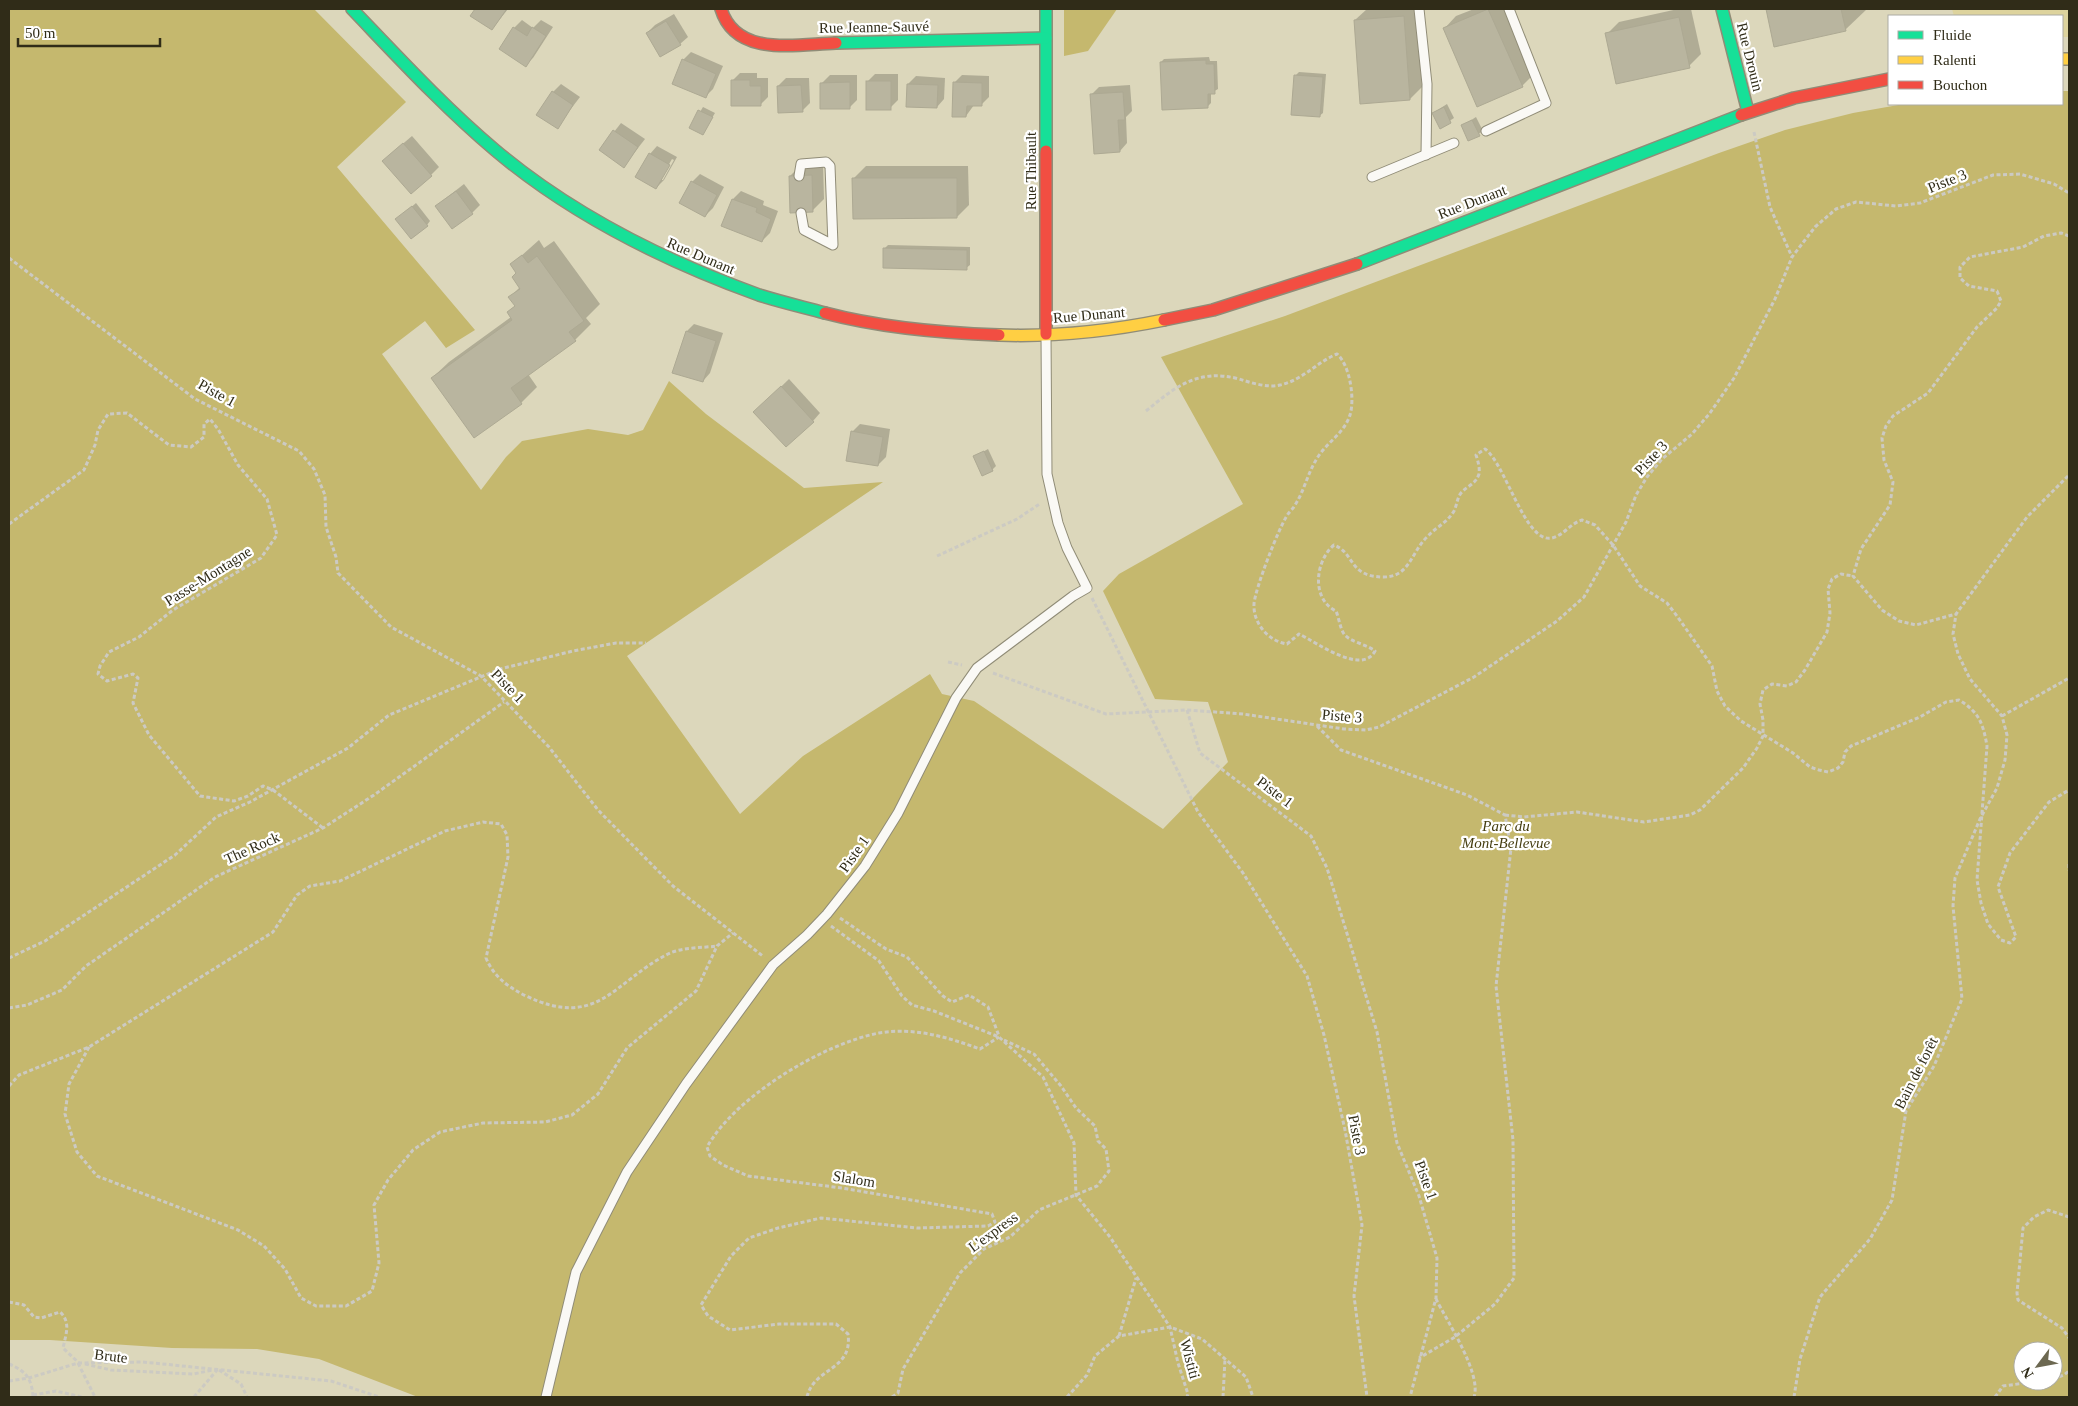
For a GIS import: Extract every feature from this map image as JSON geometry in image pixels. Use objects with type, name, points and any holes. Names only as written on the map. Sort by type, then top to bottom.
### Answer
[{"type":"street","name":"Rue Dunant","points":[[352,9],[460,118],[517,168],[564,201],[612,231],[663,257],[715,280],[769,299],[856,321],[952,333],[1046,334],[1116,328],[1164,321],[1258,297],[1405,245],[1686,134],[1748,112],[1794,98],[1888,79]]},
{"type":"street","name":"Rue Jeanne-Sauvé","points":[[721,9],[729,28],[741,38],[763,45],[1046,38]]},
{"type":"street","name":"Rue Thibault","points":[[1046,9],[1046,334]]},
{"type":"street","name":"Rue Drouin","points":[[1722,9],[1748,112]]},
{"type":"lane","points":[[1420,9],[1427,84],[1426,155]]},
{"type":"lane","points":[[1486,131],[1546,103],[1509,9]]},
{"type":"lane","points":[[1372,177],[1454,143]]},
{"type":"lane","points":[[799,176],[801,164],[826,162],[830,166],[833,245],[804,230],[801,213]]},
{"type":"lane","points":[[1046,334],[1048,387],[1045,451],[1051,497]]},
{"type":"lane","name":"Piste 1","points":[[773,964],[807,935],[827,914],[865,866],[898,813],[956,698],[977,668],[1073,596],[1087,588],[1067,548],[1051,497]]},
{"type":"lane","points":[[546,1397],[576,1272],[627,1172],[686,1084],[773,964]]},
{"type":"path","points":[[1754,134],[1770,207],[1792,258]]},
{"type":"path","name":"Piste 3","points":[[1188,710],[1243,714],[1366,730],[1380,727],[1474,678],[1557,621],[1584,597],[1626,522],[1636,495],[1647,477],[1662,459],[1692,434],[1710,413],[1734,378],[1775,299],[1792,258],[1815,226],[1836,209],[1856,202],[1896,206],[1920,203],[1993,176],[2020,174],[2054,184],[2069,193]]},
{"type":"path","points":[[1853,576],[1861,549],[1890,504],[1893,482],[1884,460],[1882,438],[1886,426],[1893,416],[1928,393],[1977,327],[1997,308],[2001,301],[1997,291],[1969,286],[1960,278],[1960,267],[1970,257],[2023,247],[2044,236],[2061,233],[2069,236]]},
{"type":"path","name":"Piste 1","points":[[9,258],[195,399],[299,451],[314,469],[325,495],[326,527],[336,557],[338,573],[391,627],[480,676],[550,747],[598,810],[673,886],[773,964]]},
{"type":"path","points":[[1146,411],[1178,386],[1206,376],[1231,377],[1260,385],[1279,386],[1299,379],[1327,358],[1337,354],[1343,359],[1346,366],[1351,400],[1350,414],[1340,435],[1330,442],[1309,472],[1296,505],[1287,515],[1258,586],[1254,604],[1255,616],[1262,631],[1277,642],[1287,644],[1299,634],[1317,645],[1357,661],[1368,660],[1372,657],[1375,651],[1369,646],[1348,638],[1342,632],[1336,611],[1328,607],[1322,600],[1319,590],[1319,571],[1324,557],[1334,545],[1341,548],[1358,571],[1369,576],[1395,576],[1406,569],[1426,537],[1447,521],[1455,509],[1462,492],[1475,482],[1479,473],[1476,455],[1485,449],[1492,454],[1499,466],[1528,524],[1541,537],[1550,538],[1558,536],[1574,522],[1582,520],[1594,525],[1613,545],[1640,586],[1667,603],[1712,666],[1717,691],[1725,706],[1741,721],[1794,753],[1810,767],[1828,772],[1838,768],[1845,752],[1851,746],[1920,717],[1946,702],[1959,700],[1972,708],[1984,726],[1987,746],[1980,819],[1977,880],[1981,903],[1988,924],[2001,940],[2010,943],[2016,937],[2014,928],[2005,911],[1998,887],[2010,853],[2048,802],[2069,790]]},
{"type":"path","name":"Passe-Montagne","points":[[9,524],[84,470],[94,446],[98,430],[108,414],[127,413],[169,445],[191,447],[204,438],[204,424],[210,419],[218,429],[238,465],[267,499],[276,535],[261,558],[174,610],[139,637],[109,652],[100,666],[98,674],[107,681],[133,674],[138,678],[133,703],[149,735],[200,796],[234,802],[263,786],[273,790],[348,748],[389,714],[480,676],[573,651],[616,643],[646,643]]},
{"type":"path","points":[[2069,475],[2027,517],[1956,614],[1952,634],[1958,654],[1970,679],[2002,716],[2069,678]]},
{"type":"path","points":[[937,556],[1017,519],[1051,497]]},
{"type":"path","points":[[1316,725],[1341,750],[1467,795],[1505,815],[1524,817],[1577,812],[1644,822],[1690,815],[1700,810],[1743,768],[1757,748],[1763,736],[1760,704],[1763,690],[1772,684],[1787,686],[1796,682],[1827,632],[1830,613],[1828,589],[1832,579],[1841,574],[1853,576],[1882,610],[1899,621],[1916,625],[1956,614]]},
{"type":"path","name":"Piste 3","points":[[1089,590],[1198,812],[1243,874],[1307,976],[1324,1035],[1341,1111],[1362,1226],[1354,1296],[1367,1397]]},
{"type":"path","points":[[977,668],[1106,714],[1188,710]]},
{"type":"path","name":"The Rock","points":[[9,1008],[27,1005],[62,990],[86,966],[215,877],[323,828],[374,795],[504,702]]},
{"type":"path","name":"Piste 1","points":[[1188,710],[1200,753],[1310,836],[1327,868],[1377,1032],[1397,1143],[1418,1196],[1437,1258],[1436,1298],[1410,1397]]},
{"type":"path","name":"Bain de forêt","points":[[1794,1397],[1800,1359],[1820,1297],[1870,1239],[1892,1200],[1906,1111],[1934,1066],[1962,1000],[1955,936],[1955,878],[1980,819],[1997,788],[2005,760],[2007,735],[2002,716]]},
{"type":"path","points":[[9,958],[45,941],[175,855],[216,817],[273,790],[323,828]]},
{"type":"path","points":[[1420,1358],[1456,1337],[1494,1304],[1514,1278],[1514,1140],[1496,986],[1511,848],[1505,815]]},
{"type":"path","points":[[9,1086],[18,1075],[89,1046],[273,932],[297,895],[310,886],[340,881],[385,862],[445,831],[483,822],[501,824],[508,835],[508,857],[486,958],[491,970],[509,988],[547,1006],[578,1008],[600,1000],[670,953],[717,946]]},
{"type":"path","points":[[2069,864],[2069,871]]},
{"type":"path","points":[[827,914],[830,925],[879,961],[902,996],[912,1005],[934,1011],[999,1037],[1042,1077],[1055,1100],[1074,1143],[1076,1195],[1110,1237],[1170,1327]]},
{"type":"path","points":[[827,914],[841,918],[886,949],[907,957],[943,996],[952,1002],[969,994],[988,1006],[999,1037]]},
{"type":"path","points":[[89,1046],[69,1084],[65,1114],[77,1152],[97,1176],[238,1230],[264,1246],[285,1269],[301,1298],[316,1306],[346,1306],[372,1291],[379,1263],[374,1205],[388,1180],[413,1150],[440,1132],[483,1123],[545,1122],[572,1114],[598,1094],[627,1048],[653,1029],[696,991],[717,946],[733,933]]},
{"type":"path","name":"Slalom","points":[[807,1397],[810,1386],[843,1361],[850,1348],[848,1334],[836,1324],[780,1324],[730,1330],[708,1316],[701,1305],[731,1256],[749,1238],[778,1228],[821,1218],[917,1228],[988,1226],[995,1222],[992,1214],[842,1188],[748,1176],[723,1165],[710,1156],[707,1147],[714,1133],[740,1105],[785,1073],[830,1050],[879,1033],[937,1034],[980,1048],[999,1037]]},
{"type":"path","name":"L'express","points":[[892,1397],[898,1393],[903,1369],[960,1273],[984,1249],[1010,1237],[1039,1210],[1097,1186],[1109,1171],[1106,1149],[1098,1141],[1095,1126],[1076,1108],[1061,1086],[1034,1054],[999,1037]]},
{"type":"path","points":[[2069,1217],[2048,1210],[2034,1217],[2023,1228],[2017,1293],[2018,1300],[2062,1328],[2069,1338]]},
{"type":"path","points":[[1119,1336],[1136,1277]]},
{"type":"path","points":[[1436,1298],[1467,1354],[1477,1390],[1474,1397]]},
{"type":"path","name":"Brute","points":[[9,1302],[24,1305],[34,1317],[42,1318],[60,1312],[68,1326],[63,1348],[78,1363],[111,1370],[193,1374],[217,1369]]},
{"type":"path","points":[[1067,1397],[1087,1375],[1095,1356],[1119,1336],[1170,1327],[1202,1339],[1246,1377],[1253,1397]]},
{"type":"path","name":"Wistiti","points":[[1170,1327],[1178,1363],[1188,1394],[1187,1397]]},
{"type":"path","points":[[1223,1397],[1225,1359]]},
{"type":"path","points":[[9,1381],[29,1378],[78,1363],[143,1362],[331,1381],[379,1397]]},
{"type":"path","points":[[78,1363],[95,1397]]},
{"type":"path","points":[[9,1364],[22,1370],[29,1378],[33,1396],[56,1391],[82,1397]]},
{"type":"path","points":[[194,1397],[217,1369]]},
{"type":"path","points":[[217,1369],[241,1384],[247,1397]]},
{"type":"path","points":[[1995,1397],[2003,1386],[2013,1385]]},
{"type":"shaded area","points":[[1952,9],[2069,9],[2069,37],[2063,37],[2063,15],[1954,15]]},
{"type":"green space","name":"Parc du Mont-Bellevue","points":[[9,9],[314,9],[406,102],[337,167],[475,330],[446,348],[425,321],[382,354],[481,490],[506,457],[522,441],[588,429],[628,435],[643,430],[669,381],[706,414],[804,488],[883,482],[627,656],[740,814],[803,756],[930,674],[942,694],[974,701],[1163,829],[1228,762],[1208,702],[1155,699],[1103,591],[1119,574],[1243,504],[1161,357],[1285,316],[1785,130],[1853,113],[1898,105],[2063,105],[2063,91],[2069,91],[2069,1397],[418,1397],[319,1359],[257,1349],[172,1348],[50,1340],[9,1340]]},
{"type":"green space","points":[[1064,9],[1117,9],[1088,51],[1064,56]]},
{"type":"building","points":[[475,9],[506,10],[492,30],[470,16]]},
{"type":"building","points":[[1488,9],[1523,87],[1477,107],[1443,28]]},
{"type":"building","points":[[1766,9],[1841,9],[1846,31],[1774,47]]},
{"type":"building","points":[[1404,16],[1410,100],[1360,104],[1354,20]]},
{"type":"building","points":[[1679,17],[1690,68],[1616,84],[1605,33]]},
{"type":"building","points":[[666,21],[681,45],[660,57],[646,33]]},
{"type":"building","points":[[513,27],[527,36],[532,27],[546,36],[526,67],[499,49]]},
{"type":"building","points":[[682,59],[716,74],[706,98],[672,84]]},
{"type":"building","points":[[1206,60],[1206,64],[1214,64],[1215,94],[1208,94],[1208,108],[1162,110],[1160,62]]},
{"type":"building","points":[[1294,75],[1323,77],[1320,117],[1291,115]]},
{"type":"building","points":[[731,80],[750,80],[750,86],[761,86],[761,106],[731,106]]},
{"type":"building","points":[[866,81],[891,81],[891,110],[866,110]]},
{"type":"building","points":[[850,82],[850,109],[820,109],[820,83]]},
{"type":"building","points":[[953,82],[982,83],[982,106],[967,106],[966,117],[952,117]]},
{"type":"building","points":[[907,84],[938,85],[937,108],[906,107]]},
{"type":"building","points":[[801,85],[803,112],[778,113],[777,86]]},
{"type":"building","points":[[552,91],[573,105],[558,129],[536,115]]},
{"type":"building","points":[[1123,92],[1125,120],[1118,120],[1120,152],[1094,154],[1090,94]]},
{"type":"building","points":[[1444,107],[1451,123],[1440,129],[1432,113]]},
{"type":"building","points":[[698,110],[713,117],[703,135],[689,128]]},
{"type":"building","points":[[1472,120],[1480,136],[1468,141],[1461,125]]},
{"type":"building","points":[[613,130],[638,147],[624,168],[599,150]]},
{"type":"building","points":[[403,143],[432,176],[411,194],[382,161]]},
{"type":"building","points":[[649,153],[670,165],[656,189],[635,177]]},
{"type":"building","points":[[812,175],[813,212],[790,213],[789,176]]},
{"type":"building","points":[[852,178],[957,178],[957,218],[853,219]]},
{"type":"building","points":[[691,181],[717,195],[705,217],[679,203]]},
{"type":"building","points":[[456,191],[473,214],[452,229],[435,206]]},
{"type":"building","points":[[732,199],[757,208],[756,212],[771,219],[762,242],[721,226]]},
{"type":"building","points":[[412,206],[428,226],[411,239],[395,219]]},
{"type":"building","points":[[883,248],[967,250],[967,270],[883,268]]},
{"type":"building","points":[[522,255],[528,263],[537,256],[584,321],[569,332],[576,341],[511,388],[522,404],[474,438],[431,378],[512,320],[507,312],[515,306],[508,297],[520,289],[512,277],[516,273],[510,264]]},
{"type":"building","points":[[686,331],[716,341],[703,382],[672,373]]},
{"type":"building","points":[[781,386],[814,422],[786,447],[753,412]]},
{"type":"building","points":[[851,431],[883,437],[878,466],[846,461]]},
{"type":"building","points":[[984,451],[993,471],[982,476],[973,456]]},
{"type":"traffic: fast","points":[[352,9],[476,134],[556,195],[621,234],[689,267],[759,295],[825,313]]},
{"type":"traffic: fast","points":[[1046,9],[1046,151]]},
{"type":"traffic: fast","points":[[1722,9],[1748,112]]},
{"type":"traffic: fast","points":[[836,43],[1046,38]]},
{"type":"traffic: fast","points":[[1357,264],[1741,115]]},
{"type":"traffic: slow","points":[[2063,59],[2069,59]]},
{"type":"traffic: slow","points":[[999,335],[1082,332],[1164,320]]},
{"type":"traffic: jam","points":[[721,9],[729,25],[740,35],[754,42],[786,46],[836,43]]},
{"type":"traffic: jam","points":[[1741,115],[1794,98],[1888,79]]},
{"type":"traffic: jam","points":[[1046,151],[1046,334]]},
{"type":"traffic: jam","points":[[1164,320],[1213,310],[1357,264]]},
{"type":"traffic: jam","points":[[825,313],[912,329],[999,335]]}]
